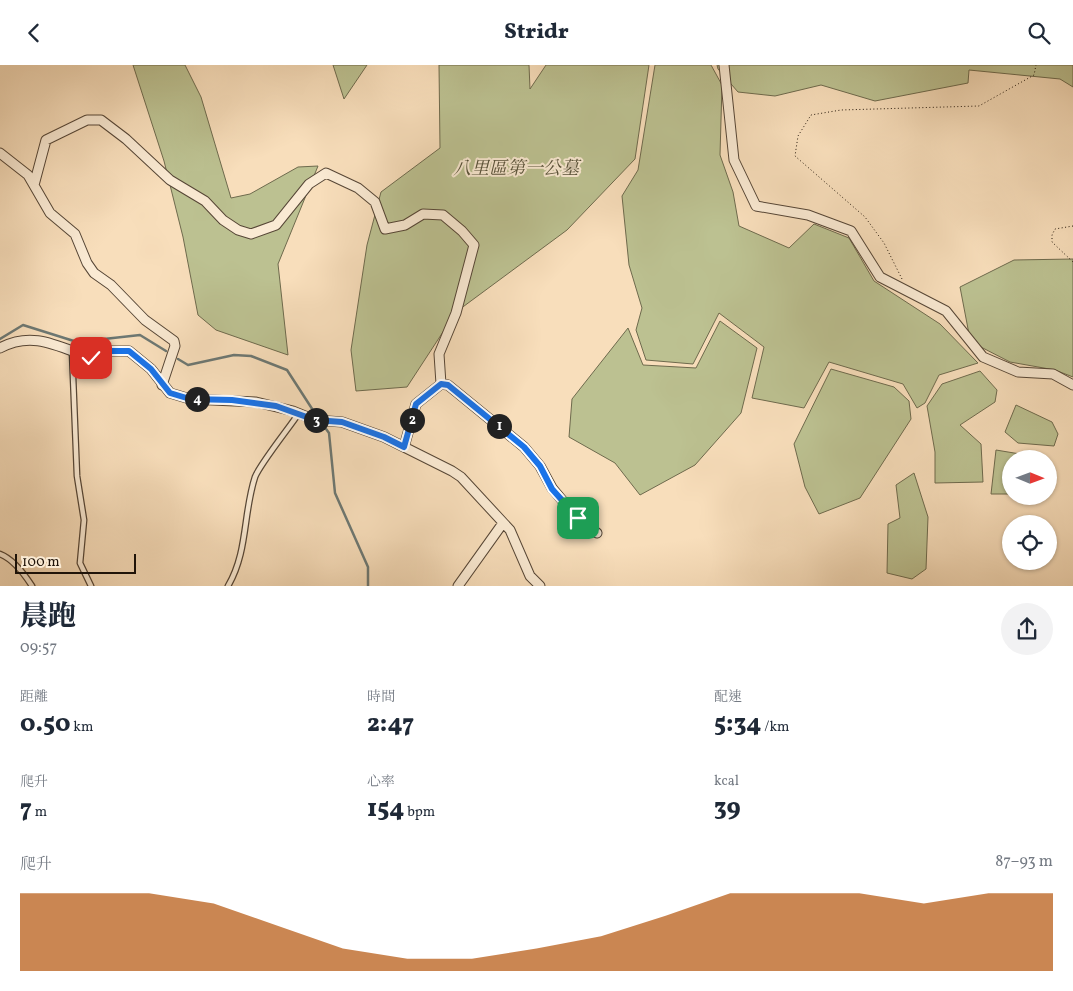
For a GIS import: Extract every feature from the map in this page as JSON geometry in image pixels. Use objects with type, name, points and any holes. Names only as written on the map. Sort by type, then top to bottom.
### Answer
[{"type":"street","points":[[724,65],[734,161],[756,206],[808,215],[851,231],[880,277],[946,311],[982,357],[1018,371],[1052,374],[1073,385]]},
{"type":"street","points":[[34,185],[46,141],[87,120],[101,121],[126,139],[170,180],[205,201],[223,219],[238,230],[251,234],[276,225],[309,184],[326,173],[358,188],[374,202],[385,229],[405,225],[423,214],[443,215],[462,231],[474,245],[456,313],[439,354],[441,384]]},
{"type":"street","points":[[0,153],[17,164],[34,185],[50,213],[75,234],[87,263],[94,273],[111,285],[145,320],[174,341],[175,346],[162,385]]},
{"type":"street","points":[[0,348],[10,342],[28,338],[91,358],[109,351],[129,351],[151,369],[170,393],[190,399],[256,402],[299,413],[315,420],[342,422],[384,437],[456,474],[510,531],[530,576],[540,586]]},
{"type":"street","points":[[404,447],[416,404],[441,384],[448,385],[524,447],[540,466],[552,489],[578,518],[597,533]]},
{"type":"street","points":[[458,586],[503,523]]},
{"type":"lane","points":[[72,351],[77,476],[84,520],[80,563],[91,586]]},
{"type":"lane","points":[[228,586],[235,573],[243,549],[255,476],[299,413]]},
{"type":"lane","points":[[0,554],[5,556],[26,577],[32,586]]},
{"type":"path","points":[[908,291],[884,243],[865,217],[795,156],[798,136],[811,115],[841,110],[979,106],[1034,75],[1036,65]]},
{"type":"path","points":[[1073,226],[1055,229],[1052,241],[1073,262]]},
{"type":"green space","points":[[133,65],[185,65],[201,97],[231,198],[250,194],[298,167],[318,166],[278,264],[288,355],[216,330],[198,315],[183,237],[164,161]]},
{"type":"green space","points":[[333,65],[367,65],[344,99]]},
{"type":"green space","name":"八里區第一公墓","points":[[439,65],[529,65],[530,89],[546,65],[649,65],[635,159],[567,230],[456,312],[407,387],[356,391],[351,350],[367,245],[381,192],[440,148]]},
{"type":"green space","points":[[655,65],[711,65],[722,85],[720,155],[733,192],[739,226],[789,248],[814,224],[849,238],[874,281],[940,324],[978,363],[939,375],[925,403],[917,408],[903,384],[829,362],[804,408],[752,398],[764,347],[719,313],[693,364],[646,360],[636,330],[642,308],[629,265],[622,196],[638,170]]},
{"type":"green space","points":[[717,65],[1073,65],[1073,87],[1060,79],[969,70],[968,83],[875,101],[821,85],[775,96],[738,92],[718,69]]},
{"type":"green space","points":[[1073,259],[1073,377],[1055,370],[1010,362],[977,345],[969,334],[960,287],[1014,260]]},
{"type":"green space","points":[[720,321],[757,348],[741,413],[695,465],[640,495],[615,463],[569,437],[572,399],[628,328],[643,365],[696,368]]},
{"type":"green space","points":[[831,369],[894,387],[909,401],[911,419],[860,498],[819,514],[805,487],[794,444]]},
{"type":"green space","points":[[980,371],[997,390],[995,402],[960,425],[981,444],[983,482],[935,483],[935,452],[927,406],[942,384]]},
{"type":"green space","points":[[1016,405],[1052,422],[1058,434],[1054,446],[1018,443],[1005,432]]},
{"type":"green space","points":[[996,450],[1002,451],[1002,494],[991,494]]},
{"type":"green space","points":[[914,473],[928,517],[926,569],[912,579],[887,573],[888,524],[900,518],[896,485]]},
{"type":"waterway","points":[[0,339],[23,325],[77,342],[140,335],[166,351]]},
{"type":"waterway","points":[[178,359],[188,365],[234,355],[251,356],[287,370],[318,418]]},
{"type":"waterway","points":[[321,422],[329,433],[335,493],[368,567],[368,586]]},
{"type":"route","points":[[91,358],[109,351],[129,351],[151,369],[170,393],[190,399],[232,400],[276,406],[315,420],[342,422],[384,437],[404,447],[416,404],[441,384],[448,385],[524,447],[540,466],[552,489],[578,518]]}]
